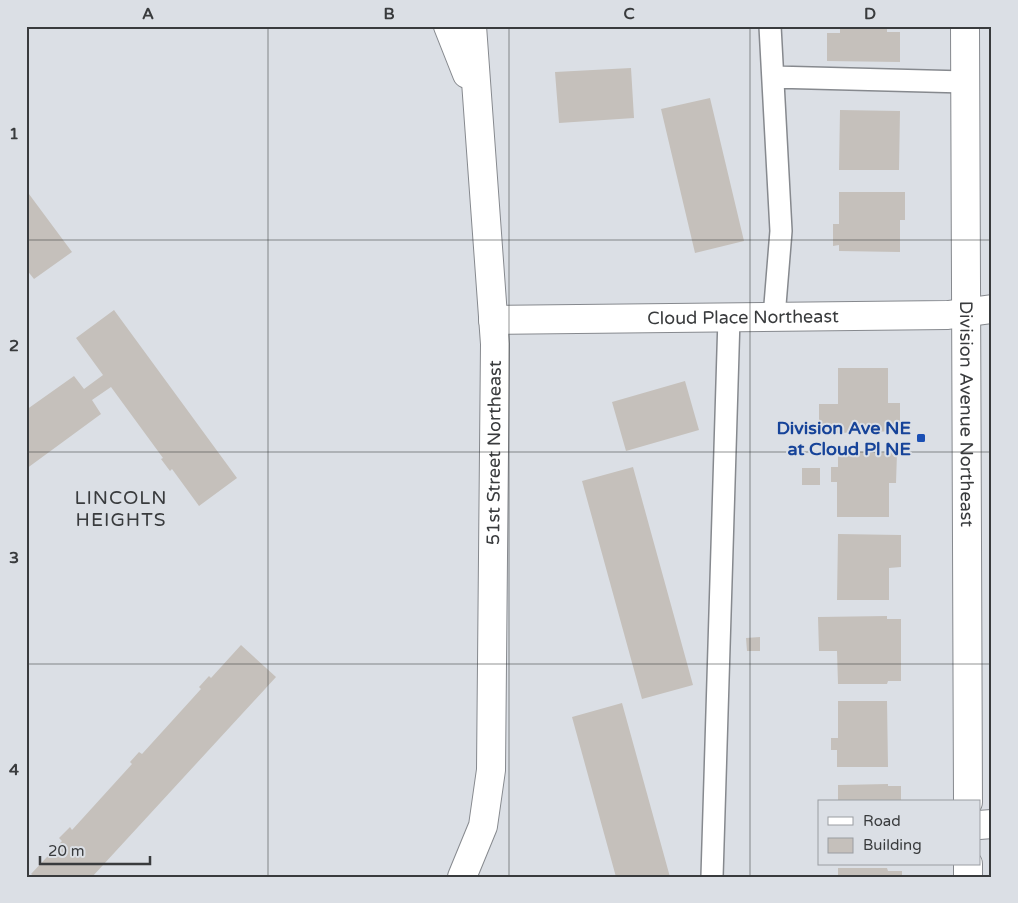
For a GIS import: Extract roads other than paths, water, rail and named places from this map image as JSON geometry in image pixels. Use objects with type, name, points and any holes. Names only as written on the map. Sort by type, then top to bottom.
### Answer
[{"type":"street","points":[[448,26],[466,71],[479,137]]},
{"type":"street","name":"51st Street Northeast","points":[[462,877],[483,826],[491,770],[494,344],[472,26]]},
{"type":"street","name":"Division Avenue Northeast","points":[[965,26],[965,82],[979,311],[968,800]]},
{"type":"street","name":"Cloud Place Northeast","points":[[493,320],[948,315],[979,311]]},
{"type":"lane","points":[[770,26],[781,230],[774,317]]},
{"type":"lane","points":[[773,77],[965,82]]},
{"type":"lane","points":[[712,877],[730,318]]},
{"type":"place","name":"Division Ave NE at Cloud Pl NE","points":[[921,438]]},
{"type":"district","name":"LINCOLN HEIGHTS","points":[[121,508]]}]
